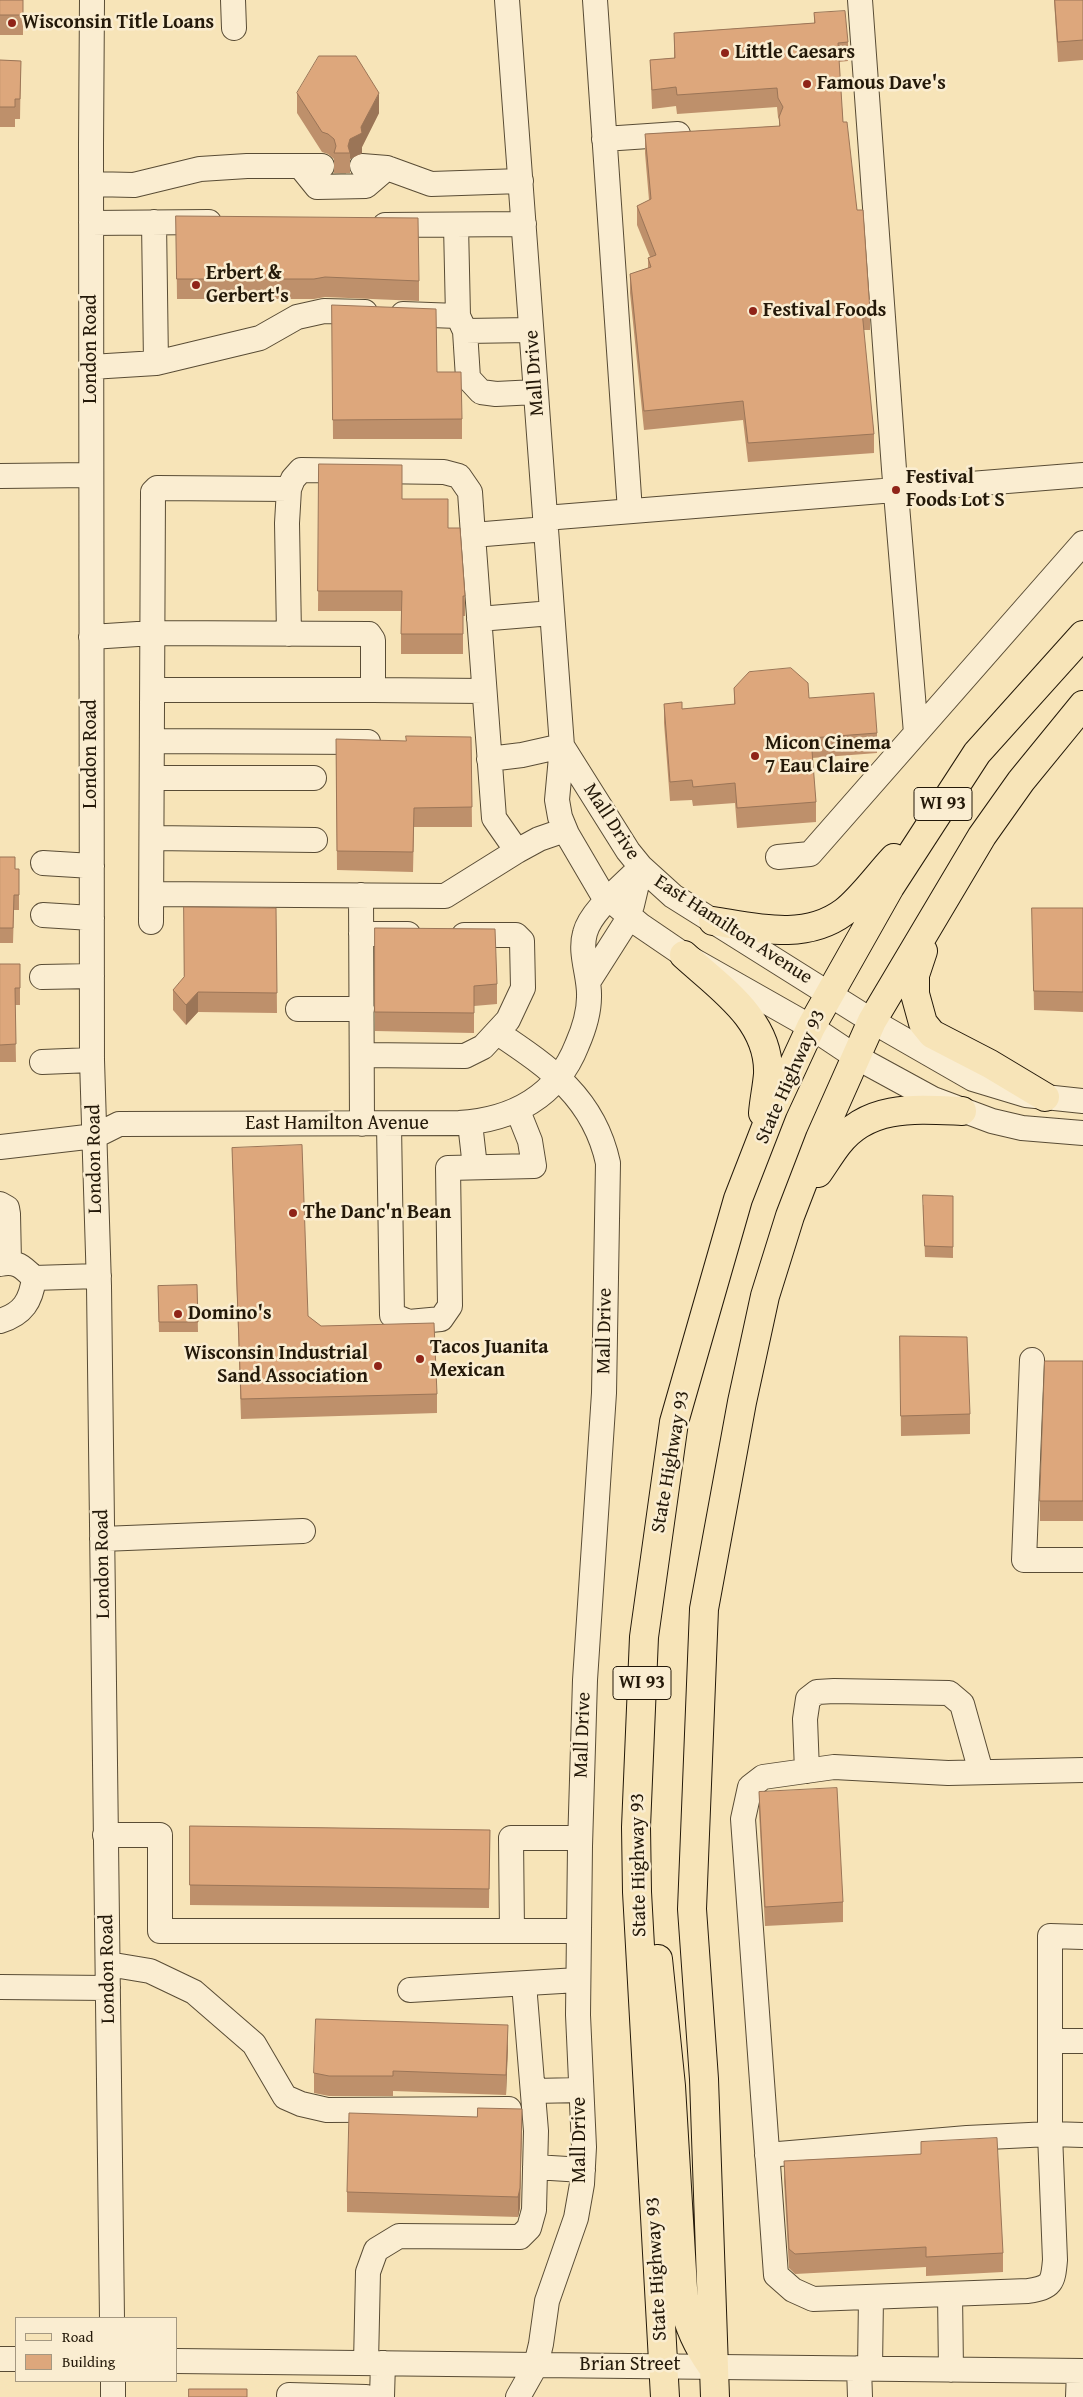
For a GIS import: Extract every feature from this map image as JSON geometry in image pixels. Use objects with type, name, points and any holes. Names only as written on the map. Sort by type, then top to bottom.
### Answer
[{"type":"main road","name":"State Highway 93","points":[[665,2397],[637,1892],[636,1826],[644,1637],[674,1422],[738,1199],[811,1027],[890,887],[977,753],[1083,635]]},
{"type":"main road","name":"WI 93","points":[[714,2397],[704,2079],[692,1909],[704,1609],[742,1402],[765,1296],[790,1216],[820,1138],[872,1022],[982,836],[1021,781],[1083,705]]},
{"type":"main road","points":[[713,921],[782,931],[811,929],[827,922],[845,911],[938,811]]},
{"type":"main road","points":[[942,901],[915,975],[915,994],[923,1023],[932,1034],[990,1064],[1045,1097]]},
{"type":"main road","points":[[684,955],[740,1005],[757,1029],[766,1058],[768,1073],[759,1146]]},
{"type":"main road","points":[[790,1216],[838,1142],[860,1123],[888,1112],[904,1110],[962,1111]]},
{"type":"main road","points":[[636,1826],[656,1942],[667,2047],[684,2305],[689,2328],[698,2346],[712,2366]]},
{"type":"main road","points":[[663,2365],[677,2381],[686,2397]]},
{"type":"street","name":"London Road","points":[[92,0],[92,1060],[99,1276],[112,2317]]},
{"type":"street","points":[[233,0],[234,28]]},
{"type":"street","name":"Mall Drive","points":[[507,0],[562,746],[557,800],[565,830],[588,873],[608,900],[628,917],[641,867],[620,839],[562,746]]},
{"type":"street","points":[[595,0],[630,511]]},
{"type":"street","points":[[860,0],[916,733]]},
{"type":"street","points":[[604,139],[704,132]]},
{"type":"street","points":[[91,184],[134,185],[200,169],[247,166],[316,166],[317,187],[366,186],[387,168]]},
{"type":"street","points":[[362,166],[387,168],[430,184],[521,181]]},
{"type":"street","points":[[154,222],[156,363]]},
{"type":"street","points":[[91,223],[227,222]]},
{"type":"street","points":[[368,225],[524,224]]},
{"type":"street","points":[[456,225],[461,323],[468,378],[481,392],[496,394],[536,392]]},
{"type":"street","points":[[91,367],[156,363],[260,338],[297,317],[324,311],[531,330]]},
{"type":"street","points":[[289,634],[287,523],[289,489],[293,479],[301,470],[444,472],[459,476],[470,492],[484,691],[482,748],[494,818],[517,851]]},
{"type":"street","points":[[0,476],[91,475]]},
{"type":"street","points":[[473,534],[630,511],[1083,475]]},
{"type":"street","points":[[151,922],[153,492],[157,488],[289,489]]},
{"type":"street","points":[[778,857],[810,854],[1083,543]]},
{"type":"street","points":[[479,619],[552,613]]},
{"type":"street","points":[[91,637],[153,633],[369,634],[373,640],[373,690]]},
{"type":"street","points":[[153,690],[484,691]]},
{"type":"street","points":[[153,741],[389,742]]},
{"type":"street","points":[[482,748],[522,755],[562,746]]},
{"type":"street","points":[[153,778],[314,778]]},
{"type":"street","points":[[152,894],[444,896],[539,839],[565,830]]},
{"type":"street","points":[[152,838],[315,840]]},
{"type":"street","points":[[43,864],[92,866]]},
{"type":"street","name":"East Hamilton Avenue","points":[[0,1147],[95,1136],[119,1124],[470,1123],[498,1118],[518,1111],[547,1091],[560,1077],[573,1055],[586,1022],[589,1004],[590,979],[583,946],[584,935],[590,922],[608,900],[641,867],[673,896],[872,1022],[974,1079],[1003,1089],[1045,1097],[1083,1100]]},
{"type":"street","points":[[361,895],[362,1124]]},
{"type":"street","points":[[43,915],[92,918]]},
{"type":"street","name":"East Hamilton Avenue","points":[[590,979],[628,917],[684,955],[811,1027],[856,1057],[933,1098],[962,1111],[1022,1128],[1083,1133]]},
{"type":"street","points":[[361,934],[516,935],[522,941],[524,988],[508,1020],[498,1033],[483,1047],[465,1056],[362,1055]]},
{"type":"street","points":[[42,977],[92,976]]},
{"type":"street","points":[[298,1009],[362,1009]]},
{"type":"street","name":"Mall Drive","points":[[498,1033],[560,1077],[579,1099],[594,1122],[604,1144],[608,1164],[604,1393],[585,1680],[580,1838],[578,1980],[584,2147],[583,2170],[576,2218],[547,2301],[536,2365],[518,2397]]},
{"type":"street","points":[[42,1062],[92,1060]]},
{"type":"street","points":[[389,1124],[392,1315],[409,1322],[441,1319],[450,1306],[448,1168],[534,1166],[530,1141],[518,1111]]},
{"type":"street","points":[[470,1123],[475,1167]]},
{"type":"street","points":[[0,1204],[7,1208],[8,1214],[5,1263],[21,1265],[34,1278],[99,1276]]},
{"type":"street","points":[[0,1321],[13,1318],[23,1310],[31,1295],[34,1278]]},
{"type":"street","points":[[1032,1360],[1024,1560],[1083,1560]]},
{"type":"street","points":[[102,1539],[303,1531]]},
{"type":"street","points":[[807,1771],[805,1719],[808,1699],[818,1692],[834,1691],[949,1693],[962,1704],[981,1772]]},
{"type":"street","points":[[1083,1770],[948,1773],[834,1767],[763,1777],[750,1787],[743,1819],[776,2275],[793,2290],[813,2299],[950,2294],[1044,2288],[1053,2279],[1055,2260],[1050,2134],[1050,1936],[1083,1937]]},
{"type":"street","points":[[106,1835],[160,1835],[160,1931],[579,1931]]},
{"type":"street","points":[[512,1931],[511,1838],[580,1838]]},
{"type":"street","points":[[108,1964],[150,1971],[194,1992],[254,2044],[285,2097],[301,2104],[327,2110],[534,2100],[581,2090]]},
{"type":"street","points":[[410,1990],[578,1980]]},
{"type":"street","points":[[382,2397],[374,2363],[368,2272],[376,2250],[398,2236],[520,2237],[529,2228],[534,2210],[534,2100],[524,1984]]},
{"type":"street","points":[[0,1987],[108,1988]]},
{"type":"street","points":[[1050,2041],[1083,2041]]},
{"type":"street","points":[[768,2155],[967,2138],[1050,2134],[1083,2135]]},
{"type":"street","points":[[535,2167],[583,2170]]},
{"type":"street","points":[[950,2294],[951,2370]]},
{"type":"street","points":[[860,2397],[871,2297]]},
{"type":"street","points":[[0,2358],[15,2359]]},
{"type":"street","name":"Brian Street","points":[[178,2361],[1081,2371]]},
{"type":"street","points":[[289,2362],[290,2396],[366,2397]]},
{"type":"street","points":[[1078,2397],[1081,2371]]},
{"type":"street","points":[[112,2397],[113,2382]]},
{"type":"building","points":[[0,0],[23,0],[23,15],[0,15]]},
{"type":"building","points":[[1055,0],[1083,0],[1083,40],[1058,42]]},
{"type":"building","name":"Festival Foods","points":[[845,11],[848,42],[838,43],[843,122],[847,122],[857,210],[863,210],[870,311],[862,311],[874,434],[748,443],[743,401],[644,411],[630,274],[651,267],[648,258],[656,255],[637,206],[651,199],[645,134],[780,126],[779,117],[783,107],[778,98],[777,88],[677,95],[676,87],[652,90],[650,60],[675,58],[674,33],[815,23],[814,13]]},
{"type":"building","points":[[319,56],[356,56],[379,93],[361,127],[362,133],[350,139],[348,146],[350,153],[334,153],[336,146],[334,139],[322,132],[297,93]]},
{"type":"building","points":[[0,60],[21,61],[20,99],[15,99],[15,107],[0,107]]},
{"type":"building","points":[[176,216],[418,218],[419,281],[325,277],[314,279],[177,279]]},
{"type":"building","points":[[332,305],[436,309],[437,372],[461,372],[462,419],[333,420]]},
{"type":"building","points":[[319,464],[402,465],[402,499],[448,499],[448,528],[460,528],[465,596],[463,596],[463,634],[401,634],[402,591],[318,591]]},
{"type":"building","name":"Micon Cinema 7 Eau Claire","points":[[791,668],[808,683],[809,698],[874,693],[877,733],[811,738],[816,802],[737,808],[735,783],[693,787],[692,780],[670,782],[664,704],[682,702],[682,709],[735,704],[734,688],[749,672]]},
{"type":"building","points":[[406,736],[471,737],[472,807],[414,808],[413,852],[337,851],[336,739],[406,741]]},
{"type":"building","points":[[0,857],[15,857],[15,869],[19,869],[19,895],[14,895],[13,928],[0,928]]},
{"type":"building","points":[[184,907],[276,908],[277,993],[198,992],[186,1005],[173,990],[184,977]]},
{"type":"building","points":[[1032,908],[1083,908],[1083,992],[1034,991]]},
{"type":"building","points":[[375,928],[495,929],[497,984],[474,986],[474,1013],[375,1012]]},
{"type":"building","points":[[0,964],[20,964],[20,988],[15,988],[16,1044],[0,1045]]},
{"type":"building","points":[[302,1145],[308,1316],[321,1326],[434,1323],[437,1394],[241,1399],[232,1148]]},
{"type":"building","points":[[923,1195],[953,1196],[953,1247],[925,1246]]},
{"type":"building","name":"Domino's","points":[[197,1285],[198,1322],[159,1322],[158,1286]]},
{"type":"building","points":[[900,1336],[967,1337],[970,1414],[901,1416]]},
{"type":"building","points":[[1045,1361],[1083,1361],[1083,1501],[1040,1501]]},
{"type":"building","points":[[837,1788],[843,1902],[765,1907],[759,1792]]},
{"type":"building","points":[[190,1826],[490,1830],[489,1889],[190,1885]]},
{"type":"building","points":[[316,2019],[508,2025],[506,2075],[393,2071],[393,2076],[329,2076],[314,2073]]},
{"type":"building","points":[[478,2108],[522,2109],[520,2188],[518,2197],[347,2192],[349,2113],[477,2117]]},
{"type":"building","points":[[997,2138],[1003,2253],[926,2257],[926,2247],[795,2254],[789,2249],[784,2161],[921,2154],[921,2142]]},
{"type":"building","points":[[189,2389],[247,2389],[247,2397],[189,2397]]},
{"type":"tunnel","points":[[322,174],[362,175]]},
{"type":"place","name":"Wisconsin Title Loans","points":[[12,23]]},
{"type":"place","name":"Little Caesars","points":[[725,53]]},
{"type":"place","name":"Famous Dave's","points":[[807,84]]},
{"type":"place","name":"Erbert & Gerbert's","points":[[196,285]]},
{"type":"place","name":"Festival Foods","points":[[753,311]]},
{"type":"place","name":"Festival Foods Lot S","points":[[896,490]]},
{"type":"place","name":"Micon Cinema 7 Eau Claire","points":[[755,756]]},
{"type":"place","name":"The Danc'n Bean","points":[[293,1213]]},
{"type":"place","name":"Domino's","points":[[178,1314]]},
{"type":"place","name":"Tacos Juanita Mexican","points":[[420,1359]]},
{"type":"place","name":"Wisconsin Industrial Sand Association","points":[[378,1366]]}]
